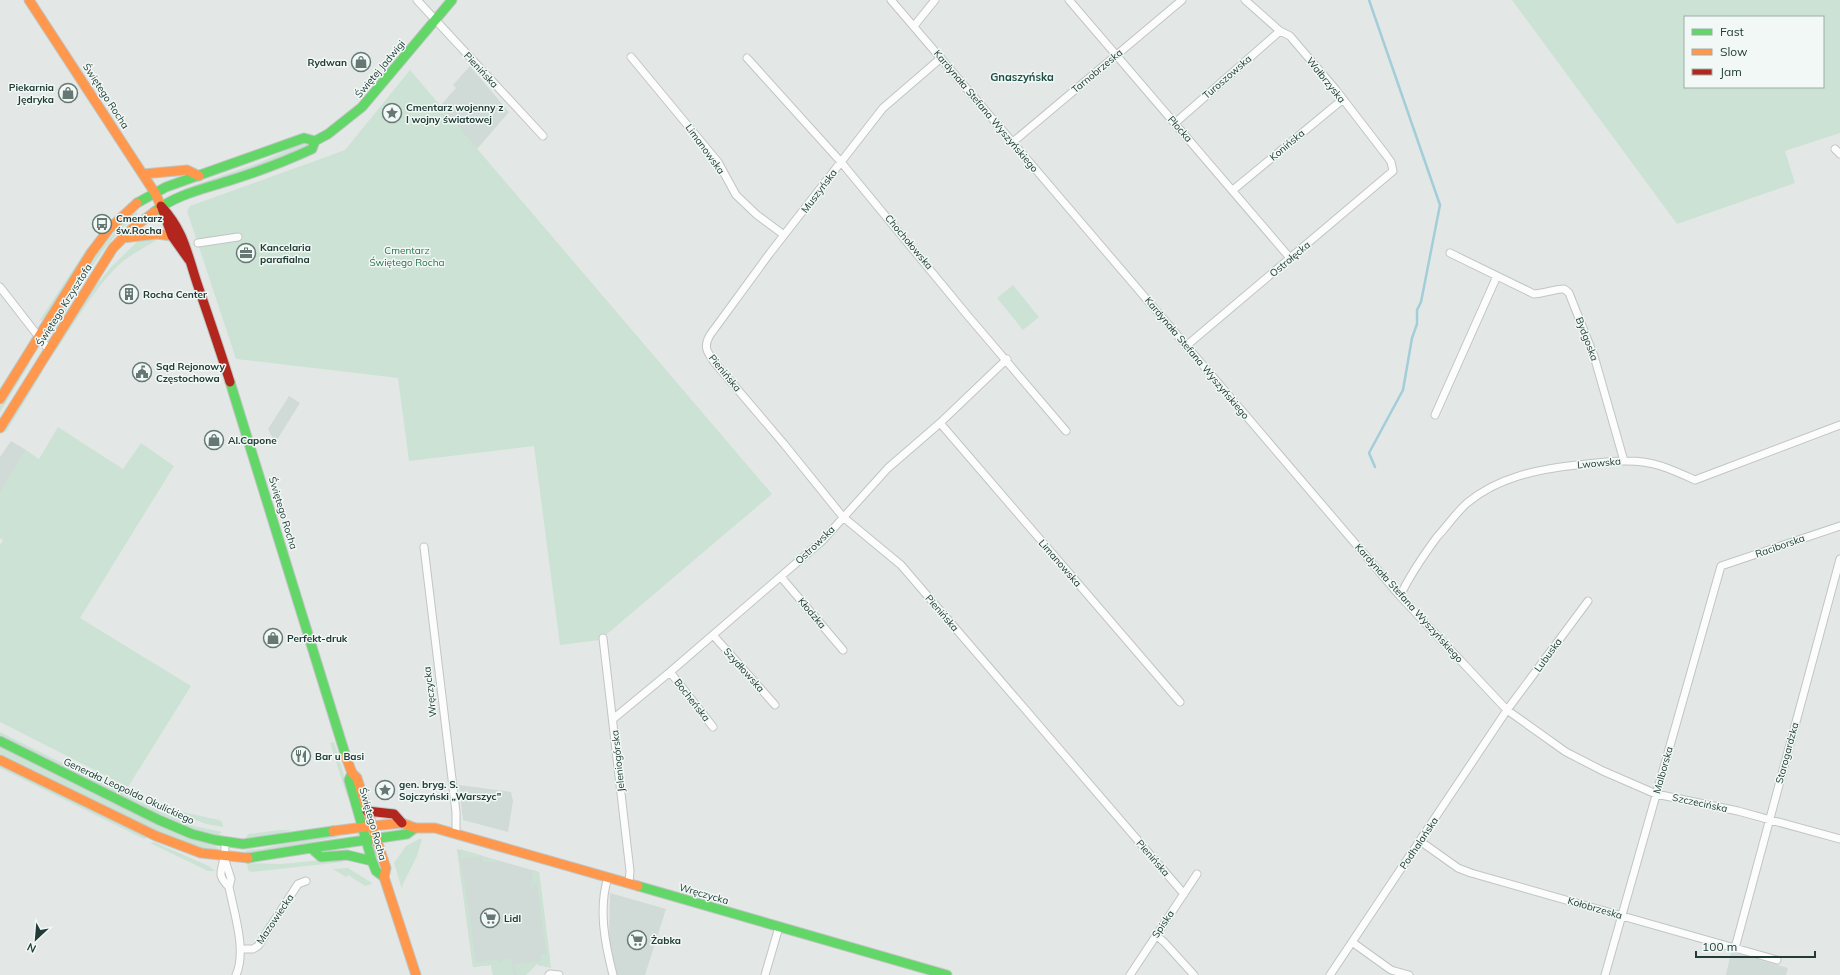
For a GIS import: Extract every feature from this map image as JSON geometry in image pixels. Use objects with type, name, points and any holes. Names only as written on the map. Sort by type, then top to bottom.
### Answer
[{"type":"main road","name":"Świętego Rocha","points":[[29,0],[155,193],[161,206],[165,223],[181,252],[189,260]]},
{"type":"main road","name":"Świętej Jadwigi","points":[[161,206],[298,156],[312,149],[315,141],[328,134],[362,107],[452,0]]},
{"type":"main road","points":[[155,193],[166,187],[304,138],[315,141]]},
{"type":"main road","points":[[143,174],[187,170],[199,176]]},
{"type":"main road","name":"Świętego Krzysztofa","points":[[0,400],[39,336],[109,229],[138,203],[155,193]]},
{"type":"main road","name":"Świętego Rocha","points":[[161,206],[178,225],[188,249],[189,260],[236,398],[352,773],[357,778],[386,868],[384,877],[416,975]]},
{"type":"main road","name":"Świętego Krzysztofa","points":[[0,428],[113,248],[147,215],[161,206]]},
{"type":"main road","points":[[122,238],[136,238],[146,234],[159,232],[172,236]]},
{"type":"main road","name":"Generała Leopolda Okulickiego","points":[[0,741],[179,829],[225,842],[243,844],[372,826]]},
{"type":"main road","points":[[0,760],[156,836],[188,849],[224,857],[244,858],[366,840]]},
{"type":"main road","name":"Świętego Rocha","points":[[352,773],[349,780],[372,861],[376,871],[384,877]]},
{"type":"main road","name":"Świętego Rocha","points":[[367,811],[394,814],[402,823]]},
{"type":"main road","name":"Wręczycka","points":[[372,826],[402,823],[415,828],[435,828],[947,975]]},
{"type":"main road","name":"Wręczycka","points":[[366,840],[407,834],[415,828]]},
{"type":"main road","points":[[311,848],[321,857],[347,855],[372,861]]},
{"type":"street","name":"Pienińska","points":[[417,0],[543,136]]},
{"type":"street","name":"Kardynała Stefana Wyszyńskiego","points":[[891,0],[1400,596],[1507,710]]},
{"type":"street","points":[[914,26],[935,0]]},
{"type":"street","name":"Płocka","points":[[1069,0],[1290,258]]},
{"type":"street","name":"Tarnobrzeska","points":[[1012,142],[1182,0]]},
{"type":"street","name":"Wałbrzyska","points":[[1245,0],[1280,31],[1290,36],[1336,90],[1342,100],[1386,155],[1391,162],[1393,171]]},
{"type":"street","name":"Turoszowska","points":[[1175,123],[1280,31]]},
{"type":"street","name":"Limanowska","points":[[631,57],[713,157],[736,195],[757,215],[784,235]]},
{"type":"street","name":"Chochołowska","points":[[747,58],[841,162],[968,316],[1007,359],[1066,431]]},
{"type":"street","name":"Muszyńska","points":[[710,335],[784,235],[883,108],[941,58]]},
{"type":"street","name":"Konińska","points":[[1233,190],[1342,100]]},
{"type":"street","name":"Ostrołęcka","points":[[1186,346],[1393,171]]},
{"type":"street","points":[[198,243],[238,237]]},
{"type":"street","name":"Bydgoska","points":[[1450,253],[1534,294],[1541,294],[1559,289],[1564,289],[1570,293],[1594,356],[1624,461]]},
{"type":"street","points":[[1434,415],[1497,276]]},
{"type":"street","points":[[0,287],[49,350]]},
{"type":"street","name":"Pienińska","points":[[710,335],[706,342],[706,349],[715,363],[784,444],[843,517],[900,565],[1184,894]]},
{"type":"street","name":"Ostrowska","points":[[613,719],[670,672],[823,540],[888,468],[940,423],[1007,359]]},
{"type":"street","name":"Limanowska","points":[[940,423],[1180,702]]},
{"type":"street","name":"Lwowska","points":[[1400,596],[1423,556],[1458,512],[1469,502],[1492,487],[1513,477],[1548,468],[1624,461],[1641,462],[1661,466],[1695,480],[1840,425]]},
{"type":"street","name":"Raciborska","points":[[1721,566],[1840,526]]},
{"type":"street","name":"Wręczycka","points":[[424,547],[456,812],[456,834]]},
{"type":"street","name":"Starogardzka","points":[[1735,948],[1768,820],[1840,559]]},
{"type":"street","name":"Malborska","points":[[1605,975],[1721,566]]},
{"type":"street","name":"Kłodzka","points":[[781,577],[843,650]]},
{"type":"street","name":"Lubuska","points":[[1507,710],[1588,600]]},
{"type":"street","name":"Szydłowska","points":[[713,635],[775,705]]},
{"type":"street","name":"Jeleniogórska","points":[[603,638],[630,877],[629,883]]},
{"type":"street","name":"Bocheńska","points":[[670,672],[713,727]]},
{"type":"street","name":"Szczecińska","points":[[1507,710],[1566,752],[1603,771],[1656,794],[1738,811],[1840,839]]},
{"type":"street","name":"Podhalańska","points":[[1330,975],[1507,710]]},
{"type":"street","name":"Mazowiecka","points":[[225,842],[224,857],[231,879],[229,887],[240,949],[238,970],[236,975]]},
{"type":"street","name":"Kołobrzeska","points":[[1420,842],[1458,868],[1464,870],[1777,960]]},
{"type":"street","name":"Spiska","points":[[1130,975],[1197,874]]},
{"type":"street","points":[[608,877],[604,888],[603,907],[606,945],[613,975]]},
{"type":"street","name":"Mazowiecka","points":[[240,949],[254,948],[258,946],[298,884],[306,881]]},
{"type":"street","points":[[765,975],[779,927]]},
{"type":"street","points":[[1156,935],[1194,975]]},
{"type":"street","points":[[1352,942],[1391,970],[1409,975]]},
{"type":"street","points":[[548,975],[559,975]]},
{"type":"shaded area","points":[[470,66],[509,112],[477,149],[440,106],[456,88],[453,85]]},
{"type":"shaded area","points":[[289,396],[300,403],[275,443],[268,429]]},
{"type":"shaded area","points":[[11,441],[26,450],[0,493],[0,457]]},
{"type":"shaded area","points":[[459,785],[511,792],[513,801],[508,832],[463,820]]},
{"type":"shaded area","points":[[457,849],[539,872],[550,960],[535,964],[525,975],[493,975],[491,965],[473,967]]},
{"type":"shaded area","points":[[610,893],[666,909],[645,975],[616,975],[609,947]]},
{"type":"shaded area","points":[[1731,952],[1788,968],[1786,975],[1726,975]]},
{"type":"green space","points":[[1512,0],[1840,0],[1840,133],[1785,151],[1795,183],[1677,224]]},
{"type":"green space","name":"Cmentarz Świętego Rocha","points":[[410,70],[772,494],[600,640],[560,645],[534,446],[409,461],[398,378],[236,359],[187,211],[190,206],[345,150]]},
{"type":"green space","points":[[309,140],[311,144],[288,155],[185,192],[183,189],[261,162]]},
{"type":"green space","points":[[136,211],[138,214],[124,226],[90,269],[55,332],[49,335],[46,333],[86,269],[109,238]]},
{"type":"green space","points":[[155,235],[157,240],[126,259],[107,278],[88,302],[55,352],[55,349],[93,289],[112,266],[138,241]]},
{"type":"green space","points":[[91,244],[44,319],[39,321],[88,247]]},
{"type":"green space","points":[[1013,285],[1039,317],[1023,330],[997,298]]},
{"type":"green space","points":[[28,362],[30,363],[0,412],[0,406]]},
{"type":"green space","points":[[41,370],[43,371],[6,432],[3,430]]},
{"type":"green space","points":[[58,427],[123,469],[141,443],[174,466],[80,618],[191,686],[128,787],[0,722],[0,545],[3,540],[0,538],[0,493],[26,450],[39,459]]},
{"type":"green space","points":[[0,732],[157,810],[194,826],[222,832],[218,836],[194,829],[166,818],[12,742],[0,735]]},
{"type":"green space","points":[[334,742],[350,795],[347,796],[330,743]]},
{"type":"green space","points":[[0,746],[193,839],[215,846],[218,848],[217,851],[211,852],[167,836],[0,754]]},
{"type":"green space","points":[[0,764],[148,837],[144,839],[0,768]]},
{"type":"green space","points":[[169,809],[219,820],[222,822],[223,827],[206,824]]},
{"type":"green space","points":[[291,830],[275,836],[246,838],[248,834]]},
{"type":"green space","points":[[339,835],[339,837],[246,854],[246,850],[261,849]]},
{"type":"green space","points":[[419,839],[422,839],[417,856],[402,886],[403,892],[394,863],[406,846]]},
{"type":"green space","points":[[154,842],[209,866],[215,871],[208,871],[150,843]]},
{"type":"green space","points":[[457,849],[466,891],[476,962],[499,959],[499,962],[503,961],[503,959],[511,958],[514,975],[493,975],[491,965],[473,967]]},
{"type":"green space","points":[[460,849],[484,856],[485,859],[498,860],[498,862],[483,862],[482,856],[461,859]]},
{"type":"green space","points":[[342,858],[343,862],[251,872],[248,870],[247,863],[281,864]]},
{"type":"green space","points":[[348,868],[372,884],[365,886],[348,875],[346,877],[333,869]]},
{"type":"green space","points":[[533,870],[539,872],[551,968],[537,965],[537,961],[541,961],[540,955],[546,954],[537,883],[533,883],[533,887],[531,888]]},
{"type":"green space","points":[[535,961],[536,965],[526,975],[516,975],[515,964]]},
{"type":"waterway","points":[[1369,0],[1440,205],[1421,302],[1417,310],[1417,324],[1412,338],[1403,390],[1369,453],[1375,467]]},
{"type":"traffic: fast","points":[[154,212],[180,197],[239,178],[312,149],[315,141],[328,134],[362,107],[452,0]]},
{"type":"traffic: fast","points":[[137,203],[166,187],[304,138],[315,141]]},
{"type":"traffic: fast","points":[[230,382],[346,757]]},
{"type":"traffic: fast","points":[[0,741],[159,820],[192,834],[215,840],[243,844],[333,831]]},
{"type":"traffic: fast","points":[[352,773],[349,780],[372,861]]},
{"type":"traffic: fast","points":[[311,848],[407,834],[415,828]]},
{"type":"traffic: fast","points":[[248,858],[311,848],[321,857],[347,855],[372,861],[376,871],[384,877]]},
{"type":"traffic: fast","points":[[638,886],[947,975]]},
{"type":"traffic: slow","points":[[29,0],[155,193],[162,208]]},
{"type":"traffic: slow","points":[[143,174],[187,170],[199,176]]},
{"type":"traffic: slow","points":[[0,399],[91,253],[109,229],[137,203]]},
{"type":"traffic: slow","points":[[0,428],[113,248],[133,228],[154,212]]},
{"type":"traffic: slow","points":[[122,238],[157,234],[172,236]]},
{"type":"traffic: slow","points":[[346,757],[352,773],[357,778],[372,826],[402,823],[415,828],[435,828],[638,886]]},
{"type":"traffic: slow","points":[[0,760],[156,836],[201,853],[248,858]]},
{"type":"traffic: slow","points":[[333,831],[372,826],[386,868],[384,877],[416,975]]},
{"type":"traffic: jam","points":[[161,206],[175,225],[184,244],[230,382]]},
{"type":"traffic: jam","points":[[162,208],[172,236],[189,260]]},
{"type":"traffic: jam","points":[[367,811],[394,814],[402,823]]},
{"type":"place","name":"Rydwan","points":[[361,62]]},
{"type":"place","name":"Piekarnia Jędryka","points":[[68,93]]},
{"type":"place","name":"Cmentarz wojenny z I wojny światowej","points":[[392,113]]},
{"type":"place","name":"Cmentarz św.Rocha","points":[[102,224]]},
{"type":"place","name":"Kancelaria parafialna","points":[[246,253]]},
{"type":"place","name":"Rocha Center","points":[[129,294]]},
{"type":"place","name":"Sąd Rejonowy Częstochowa","points":[[142,372]]},
{"type":"place","name":"Al.Capone","points":[[214,440]]},
{"type":"place","name":"Perfekt-druk","points":[[273,638]]},
{"type":"place","name":"Bar u Basi","points":[[301,756]]},
{"type":"place","name":"gen. bryg. S. Sojczyński „Warszyc\"","points":[[385,790]]},
{"type":"place","name":"Lidl","points":[[490,918]]},
{"type":"place","name":"Żabka","points":[[637,940]]},
{"type":"district","name":"Gnaszyńska","points":[[1022,77]]}]
